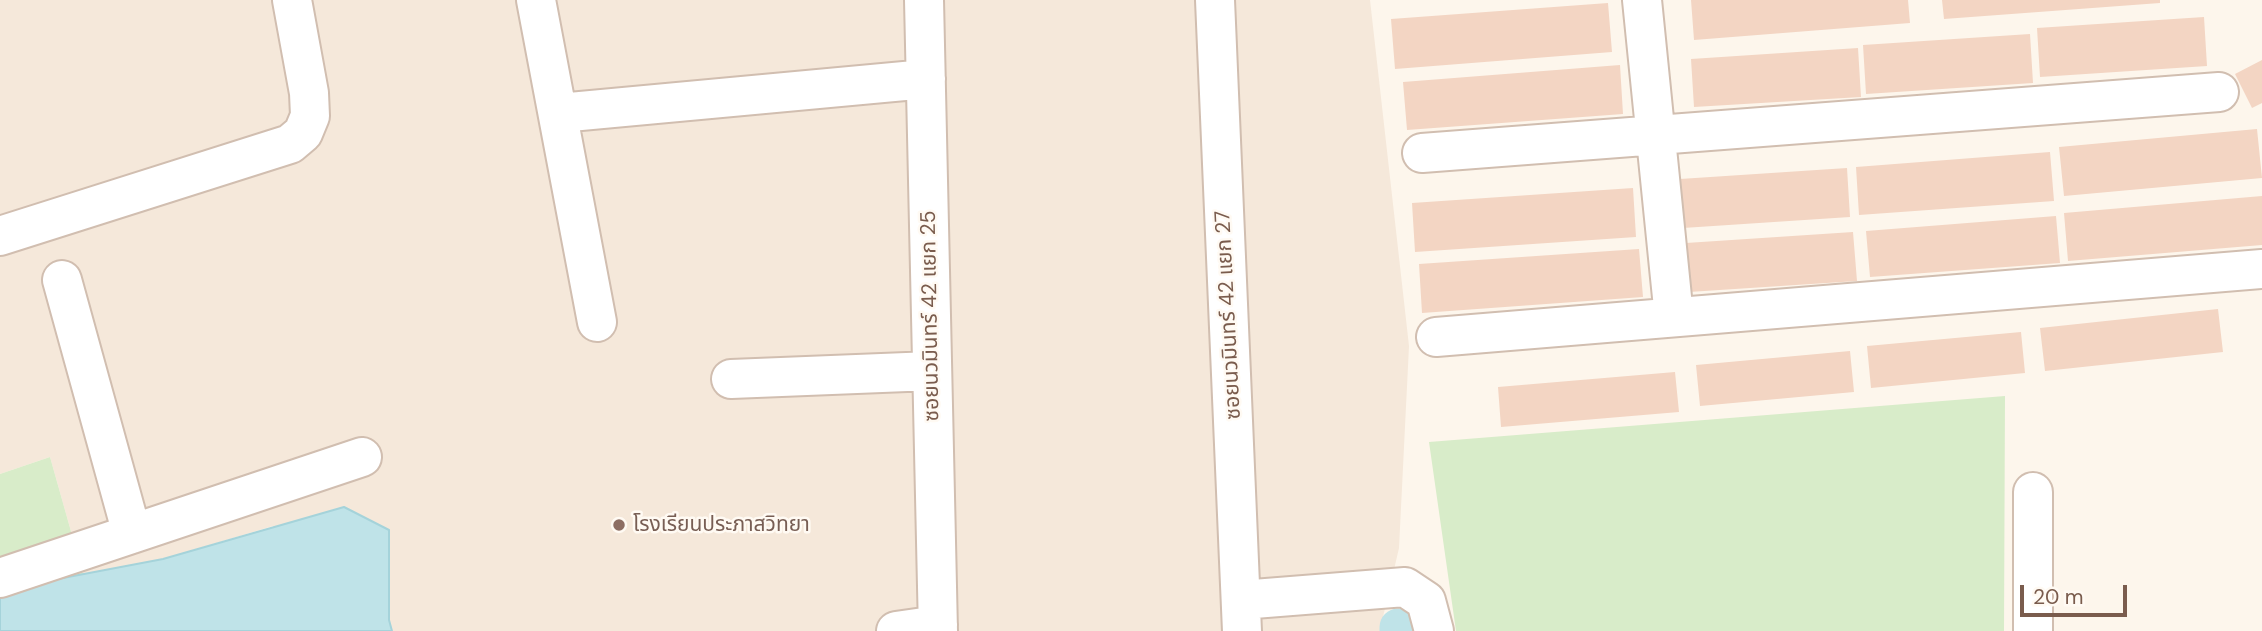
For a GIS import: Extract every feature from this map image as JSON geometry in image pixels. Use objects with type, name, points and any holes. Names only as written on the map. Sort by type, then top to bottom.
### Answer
[{"type":"street","points":[[0,236],[290,144],[303,132],[310,116],[309,93],[292,0]]},
{"type":"street","points":[[536,0],[597,322]]},
{"type":"street","name":"ซอยนวมินทร์ 42 แยก 25","points":[[924,0],[938,628]]},
{"type":"street","name":"ซอยนวมินทร์ 42 แยก 27","points":[[1214,0],[1242,615]]},
{"type":"street","points":[[1642,0],[1674,317]]},
{"type":"street","points":[[559,113],[926,79]]},
{"type":"street","points":[[1422,153],[2219,92]]},
{"type":"street","points":[[1436,337],[2262,269]]},
{"type":"street","points":[[62,280],[132,534]]},
{"type":"street","points":[[731,379],[932,371]]},
{"type":"street","points":[[0,578],[362,457]]},
{"type":"street","points":[[2033,492],[2033,631]]},
{"type":"street","points":[[1242,615],[1405,587],[1426,601],[1434,631]]},
{"type":"street","points":[[896,631],[938,628]]},
{"type":"shaded area","points":[[0,0],[1370,0],[1409,346],[1399,548],[1383,617],[1384,631],[392,631],[389,620],[273,526],[163,559],[83,574],[50,457],[0,474]]},
{"type":"green space","points":[[2005,396],[2004,631],[1456,631],[1429,442]]},
{"type":"green space","points":[[50,457],[83,574],[47,581],[0,598],[0,474]]},
{"type":"water","points":[[344,507],[389,530],[389,620],[392,631],[0,631],[0,598],[47,581],[163,559]]},
{"type":"building","points":[[1691,0],[1908,0],[1910,23],[1694,40]]},
{"type":"building","points":[[1942,0],[2160,0],[2160,3],[1944,19]]},
{"type":"building","points":[[1608,3],[1612,52],[1395,69],[1391,19]]},
{"type":"building","points":[[2204,17],[2207,66],[2040,77],[2037,28]]},
{"type":"building","points":[[2030,34],[2033,83],[1866,94],[1863,45]]},
{"type":"building","points":[[1858,48],[1861,97],[1694,107],[1691,59]]},
{"type":"building","points":[[2262,60],[2262,103],[2252,108],[2235,74]]},
{"type":"building","points":[[1620,65],[1623,114],[1407,130],[1403,82]]},
{"type":"building","points":[[2257,129],[2262,178],[2064,196],[2059,147]]},
{"type":"building","points":[[2050,152],[2054,201],[1859,215],[1856,167]]},
{"type":"building","points":[[1847,168],[1850,217],[1683,228],[1680,179]]},
{"type":"building","points":[[1633,188],[1636,237],[1415,252],[1412,203]]},
{"type":"building","points":[[2262,196],[2262,245],[2068,261],[2064,213]]},
{"type":"building","points":[[2056,216],[2060,263],[1870,277],[1866,231]]},
{"type":"building","points":[[1853,232],[1857,281],[1689,292],[1686,243]]},
{"type":"building","points":[[1639,249],[1643,297],[1422,313],[1419,264]]},
{"type":"building","points":[[2218,309],[2223,352],[2045,371],[2040,328]]},
{"type":"building","points":[[2021,332],[2025,373],[1871,388],[1867,346]]},
{"type":"building","points":[[1850,351],[1854,392],[1700,406],[1696,365]]},
{"type":"building","points":[[1675,372],[1679,412],[1501,427],[1498,387]]},
{"type":"place","name":"โรงเรียนประภาสวิทยา","points":[[619,525]]}]
